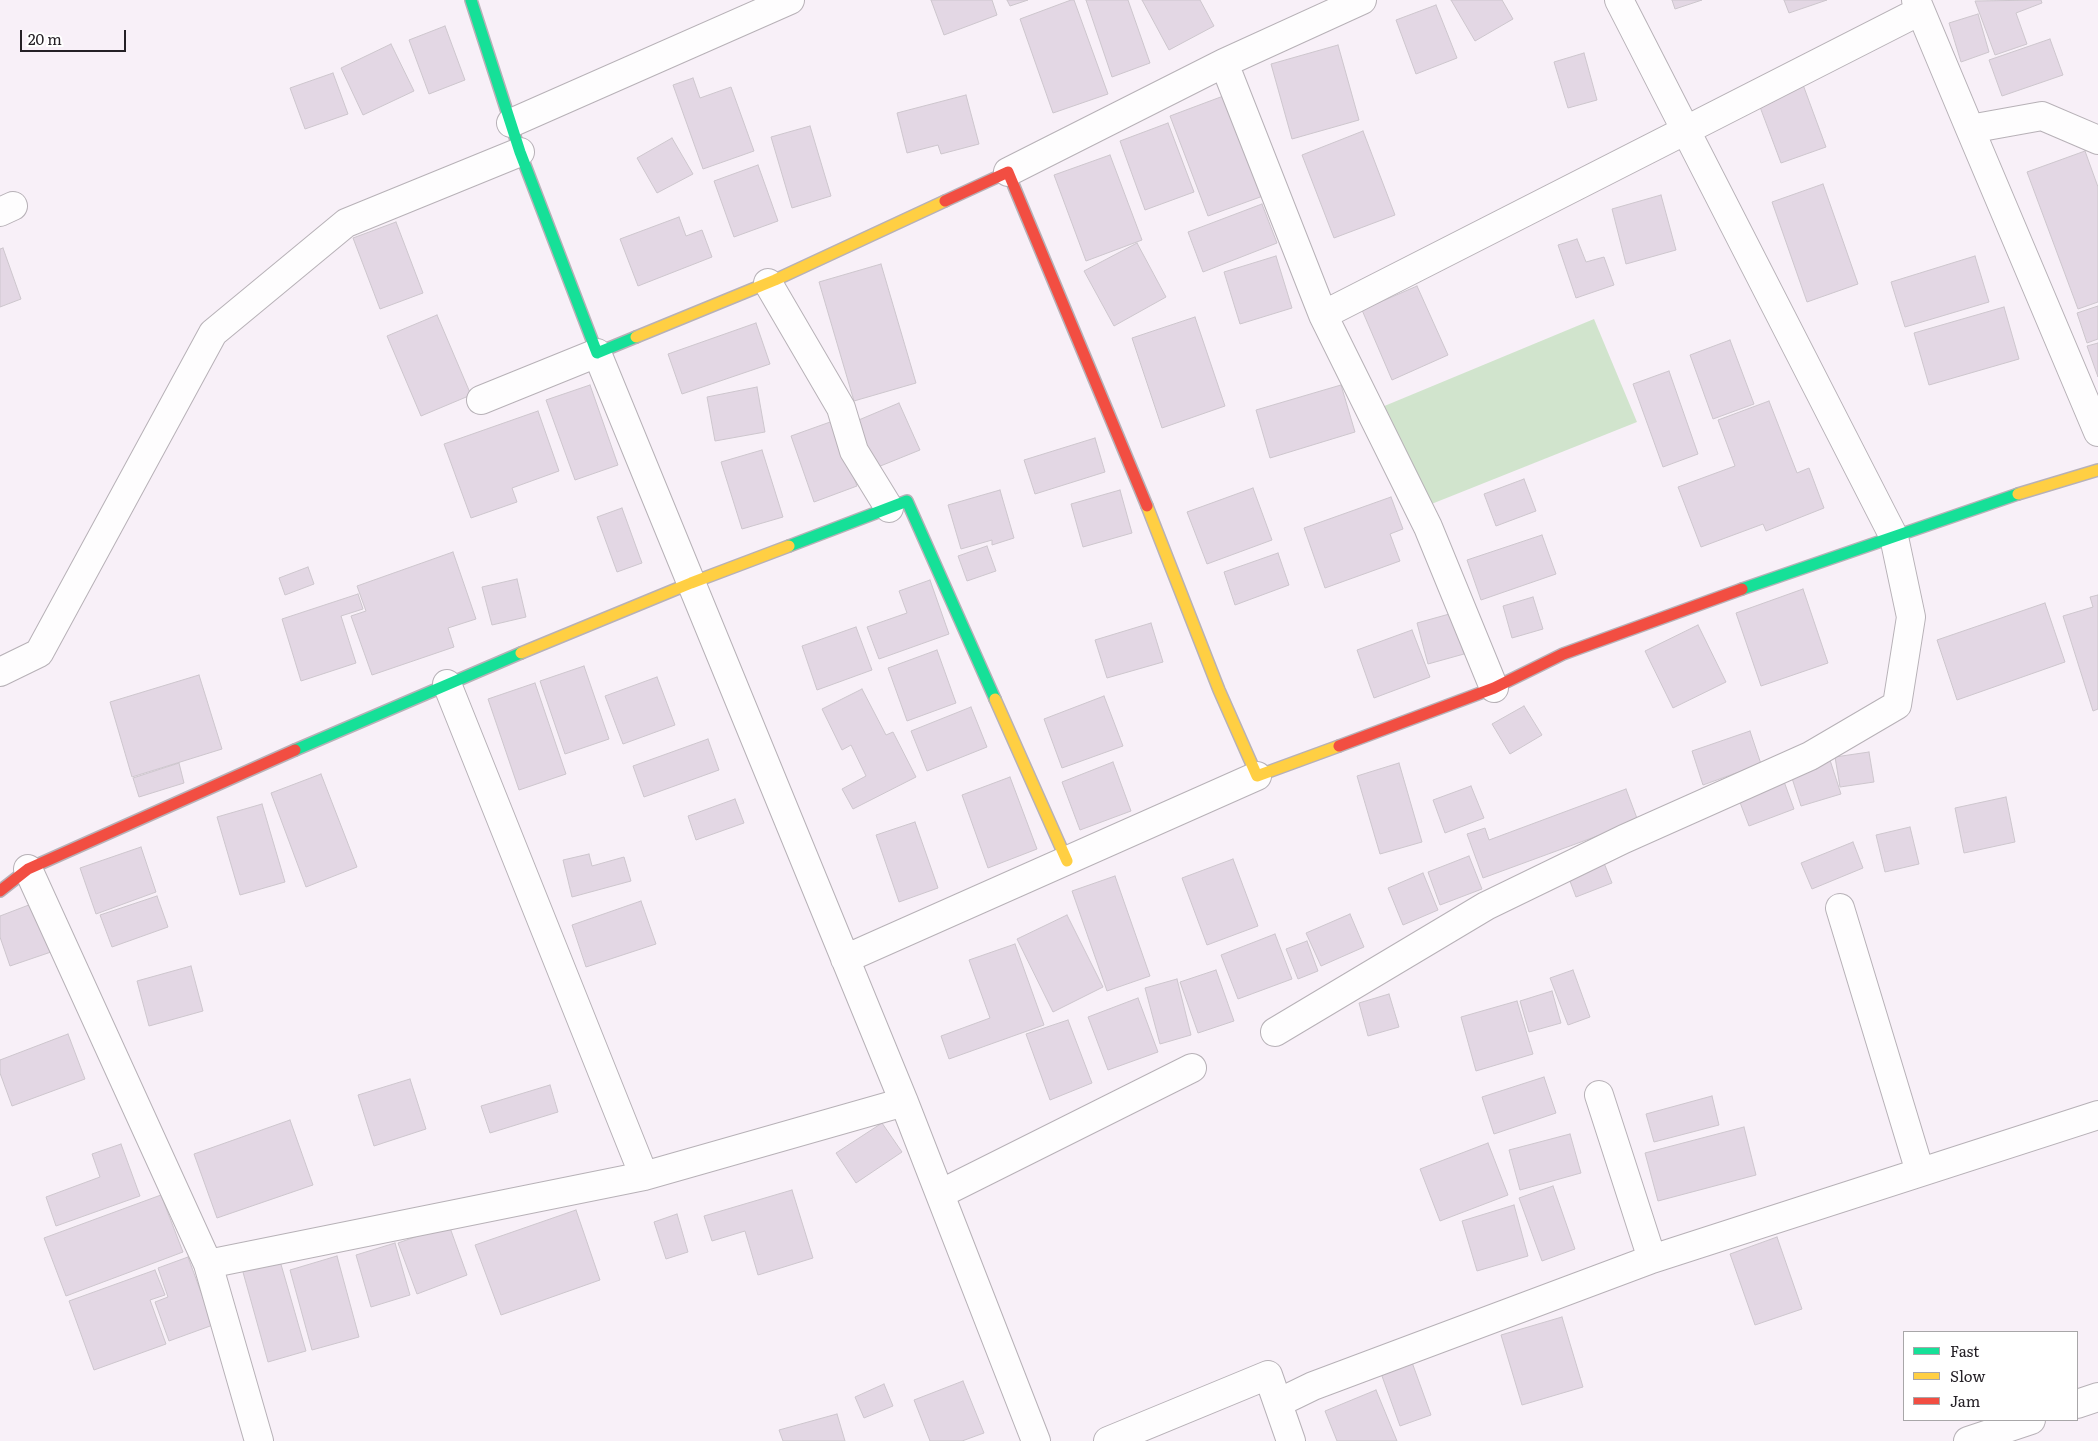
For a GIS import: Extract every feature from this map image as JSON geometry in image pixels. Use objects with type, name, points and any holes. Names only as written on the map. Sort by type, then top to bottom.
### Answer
[{"type":"street","points":[[471,0],[520,152],[597,353],[904,1102],[1036,1441]]},
{"type":"street","points":[[481,400],[768,282],[1008,172],[1335,6],[1362,0]]},
{"type":"street","points":[[1275,1032],[1486,906],[1624,839],[1810,756],[1897,705],[1911,617],[1894,537],[1618,0]]},
{"type":"street","points":[[511,123],[781,2]]},
{"type":"street","points":[[1323,315],[1686,131],[1918,6],[2098,432]]},
{"type":"street","points":[[1224,63],[1323,315],[1428,527],[1494,688]]},
{"type":"street","points":[[1970,129],[2042,116],[2098,140]]},
{"type":"street","points":[[0,672],[39,653],[213,333],[346,223],[520,152]]},
{"type":"street","points":[[1008,172],[1062,297],[1169,559],[1219,690],[1257,776]]},
{"type":"street","points":[[768,282],[841,408],[854,451],[889,508]]},
{"type":"street","points":[[845,959],[1257,776],[1494,688],[1564,654],[1677,611],[2051,483],[2098,470]]},
{"type":"street","points":[[0,891],[28,869],[447,684],[691,583],[907,501],[1067,861]]},
{"type":"street","points":[[447,684],[644,1176]]},
{"type":"street","points":[[28,869],[208,1264],[259,1441]]},
{"type":"street","points":[[1840,908],[1920,1172]]},
{"type":"street","points":[[940,1194],[1192,1068]]},
{"type":"street","points":[[1599,1095],[1652,1259]]},
{"type":"street","points":[[208,1264],[644,1176],[904,1102]]},
{"type":"street","points":[[1278,1403],[1313,1386],[1652,1259],[2098,1114]]},
{"type":"street","points":[[1108,1441],[1268,1375],[1291,1441]]},
{"type":"street","points":[[2078,1404],[2098,1397]]},
{"type":"street","points":[[1968,1441],[2028,1421]]},
{"type":"green space","points":[[1594,319],[1637,422],[1429,505],[1382,407]]},
{"type":"building","points":[[931,0],[992,0],[997,15],[944,35]]},
{"type":"building","points":[[1007,0],[1028,0],[1010,6]]},
{"type":"building","points":[[1074,0],[1108,94],[1053,113],[1020,19]]},
{"type":"building","points":[[1086,0],[1128,0],[1150,63],[1112,77]]},
{"type":"building","points":[[1142,0],[1200,0],[1214,26],[1169,50]]},
{"type":"building","points":[[1451,0],[1502,0],[1513,19],[1475,41]]},
{"type":"building","points":[[1672,0],[1702,0],[1675,9]]},
{"type":"building","points":[[1784,0],[1827,0],[1789,13]]},
{"type":"building","points":[[2041,0],[2042,3],[2016,13],[2027,44],[1995,55],[1975,1]]},
{"type":"building","points":[[1436,5],[1457,58],[1416,74],[1396,20]]},
{"type":"building","points":[[1978,14],[1989,52],[1961,62],[1949,23]]},
{"type":"building","points":[[445,26],[465,80],[429,94],[409,40]]},
{"type":"building","points":[[2050,39],[2063,75],[2002,96],[1989,60]]},
{"type":"building","points":[[391,44],[414,91],[363,115],[341,68]]},
{"type":"building","points":[[1338,45],[1359,120],[1292,139],[1271,64]]},
{"type":"building","points":[[1584,53],[1597,100],[1568,108],[1554,62]]},
{"type":"building","points":[[333,73],[348,114],[305,129],[290,88]]},
{"type":"building","points":[[693,78],[700,98],[731,87],[754,151],[703,169],[673,85]]},
{"type":"building","points":[[1802,82],[1826,147],[1781,163],[1757,99]]},
{"type":"building","points":[[966,95],[979,144],[941,154],[938,145],[907,153],[897,113]]},
{"type":"building","points":[[1226,95],[1263,196],[1208,216],[1170,116]]},
{"type":"building","points":[[1168,123],[1194,192],[1145,210],[1120,141]]},
{"type":"building","points":[[810,126],[831,196],[792,208],[771,137]]},
{"type":"building","points":[[1363,131],[1395,215],[1334,238],[1302,155]]},
{"type":"building","points":[[672,138],[693,174],[657,193],[637,158]]},
{"type":"building","points":[[2085,151],[2098,187],[2098,302],[2078,309],[2027,172]]},
{"type":"building","points":[[1110,155],[1142,240],[1086,261],[1054,175]]},
{"type":"building","points":[[758,165],[778,221],[734,237],[714,181]]},
{"type":"building","points":[[1823,184],[1858,284],[1807,302],[1772,202]]},
{"type":"building","points":[[1661,195],[1676,250],[1626,264],[1612,209]]},
{"type":"building","points":[[1262,204],[1277,243],[1203,272],[1188,232]]},
{"type":"building","points":[[679,217],[686,236],[702,230],[712,257],[638,286],[620,239]]},
{"type":"building","points":[[396,222],[423,293],[380,309],[353,238]]},
{"type":"building","points":[[1577,239],[1586,262],[1604,257],[1614,285],[1576,298],[1558,245]]},
{"type":"building","points":[[1137,243],[1166,297],[1114,326],[1084,271]]},
{"type":"building","points":[[3,248],[21,299],[0,307],[0,249]]},
{"type":"building","points":[[1276,256],[1292,308],[1240,324],[1224,272]]},
{"type":"building","points":[[1975,256],[1989,302],[1905,327],[1891,282]]},
{"type":"building","points":[[881,264],[916,383],[854,401],[819,282]]},
{"type":"building","points":[[1417,286],[1448,355],[1392,380],[1362,310]]},
{"type":"building","points":[[2098,306],[2098,339],[2087,343],[2077,313]]},
{"type":"building","points":[[2004,307],[2019,359],[1929,385],[1914,333]]},
{"type":"building","points":[[437,315],[471,395],[421,416],[387,336]]},
{"type":"building","points":[[1195,317],[1225,406],[1162,428],[1132,338]]},
{"type":"building","points":[[756,323],[770,364],[682,394],[668,354]]},
{"type":"building","points":[[1730,340],[1754,404],[1713,419],[1690,355]]},
{"type":"building","points":[[2098,343],[2098,377],[2087,346]]},
{"type":"building","points":[[1669,371],[1698,454],[1663,467],[1633,384]]},
{"type":"building","points":[[590,385],[618,465],[575,480],[546,400]]},
{"type":"building","points":[[1341,385],[1355,432],[1270,458],[1256,410]]},
{"type":"building","points":[[757,387],[765,432],[715,441],[707,397]]},
{"type":"building","points":[[1769,401],[1797,473],[1809,468],[1824,508],[1766,531],[1763,524],[1701,547],[1678,487],[1735,466],[1718,420]]},
{"type":"building","points":[[899,403],[920,450],[873,469],[854,422]]},
{"type":"building","points":[[538,411],[559,471],[512,488],[517,502],[471,518],[444,444]]},
{"type":"building","points":[[833,421],[857,486],[814,502],[791,436]]},
{"type":"building","points":[[1095,438],[1105,472],[1035,494],[1024,460]]},
{"type":"building","points":[[762,450],[783,517],[742,529],[721,462]]},
{"type":"building","points":[[1524,479],[1536,511],[1496,526],[1484,494]]},
{"type":"building","points":[[1253,488],[1272,540],[1207,564],[1187,512]]},
{"type":"building","points":[[1000,490],[1014,538],[992,545],[992,540],[961,549],[948,505]]},
{"type":"building","points":[[1120,490],[1132,533],[1083,547],[1071,504]]},
{"type":"building","points":[[1391,497],[1403,529],[1390,534],[1400,561],[1325,588],[1304,528]]},
{"type":"building","points":[[622,508],[642,563],[617,572],[597,517]]},
{"type":"building","points":[[1542,535],[1556,574],[1481,600],[1467,560]]},
{"type":"building","points":[[987,546],[996,571],[967,581],[958,556]]},
{"type":"building","points":[[453,552],[476,619],[448,628],[454,647],[372,675],[351,616],[366,611],[357,586]]},
{"type":"building","points":[[1278,553],[1289,585],[1235,605],[1224,572]]},
{"type":"building","points":[[308,567],[314,584],[285,595],[279,578]]},
{"type":"building","points":[[517,579],[526,617],[492,625],[482,587]]},
{"type":"building","points":[[930,580],[949,634],[879,659],[867,627],[907,613],[899,591]]},
{"type":"building","points":[[1803,589],[1828,663],[1761,686],[1736,613]]},
{"type":"building","points":[[358,594],[363,609],[341,616],[356,663],[301,681],[282,619]]},
{"type":"building","points":[[2098,595],[2098,709],[2093,711],[2063,616],[2093,607],[2090,597]]},
{"type":"building","points":[[1533,597],[1543,629],[1512,638],[1503,606]]},
{"type":"building","points":[[2045,603],[2065,662],[1957,700],[1937,640]]},
{"type":"building","points":[[1453,613],[1464,654],[1428,664],[1417,623]]},
{"type":"building","points":[[1151,623],[1163,662],[1107,678],[1095,640]]},
{"type":"building","points":[[1698,625],[1726,682],[1673,708],[1645,651]]},
{"type":"building","points":[[856,627],[872,670],[817,690],[802,646]]},
{"type":"building","points":[[1412,630],[1430,677],[1374,698],[1357,650]]},
{"type":"building","points":[[937,650],[956,703],[907,721],[888,668]]},
{"type":"building","points":[[584,666],[609,739],[565,754],[540,681]]},
{"type":"building","points":[[199,675],[222,749],[132,777],[110,702]]},
{"type":"building","points":[[657,677],[675,725],[623,744],[605,696]]},
{"type":"building","points":[[535,683],[566,774],[519,790],[488,699]]},
{"type":"building","points":[[862,689],[886,735],[893,732],[916,777],[853,809],[842,789],[866,776],[851,745],[842,750],[822,709]]},
{"type":"building","points":[[1104,696],[1123,746],[1062,768],[1044,719]]},
{"type":"building","points":[[1524,706],[1542,735],[1510,754],[1492,724]]},
{"type":"building","points":[[971,707],[987,747],[927,771],[911,731]]},
{"type":"building","points":[[1750,731],[1761,764],[1703,785],[1692,751]]},
{"type":"building","points":[[708,739],[719,770],[644,797],[633,766]]},
{"type":"building","points":[[1869,752],[1874,782],[1840,787],[1835,757]]},
{"type":"building","points":[[1830,760],[1841,794],[1801,806],[1790,772]]},
{"type":"building","points":[[1113,762],[1131,811],[1080,830],[1062,782]]},
{"type":"building","points":[[179,763],[184,783],[139,797],[133,778]]},
{"type":"building","points":[[1399,763],[1422,842],[1380,854],[1357,776]]},
{"type":"building","points":[[321,774],[357,867],[306,887],[271,793]]},
{"type":"building","points":[[1782,776],[1794,809],[1749,826],[1736,792]]},
{"type":"building","points":[[1010,777],[1037,849],[988,868],[962,795]]},
{"type":"building","points":[[1471,786],[1484,818],[1445,833],[1433,800]]},
{"type":"building","points":[[1626,789],[1638,821],[1483,878],[1467,834],[1485,828],[1489,840]]},
{"type":"building","points":[[2006,797],[2015,842],[1964,853],[1955,808]]},
{"type":"building","points":[[735,799],[744,823],[696,840],[688,816]]},
{"type":"building","points":[[262,804],[285,882],[240,895],[217,817]]},
{"type":"building","points":[[915,822],[938,888],[899,902],[876,835]]},
{"type":"building","points":[[1910,827],[1919,864],[1885,872],[1876,835]]},
{"type":"building","points":[[1853,842],[1863,868],[1812,889],[1801,863]]},
{"type":"building","points":[[141,847],[156,892],[96,914],[80,868]]},
{"type":"building","points":[[589,854],[592,866],[624,857],[631,881],[572,897],[563,860]]},
{"type":"building","points":[[1469,856],[1482,889],[1440,905],[1428,872]]},
{"type":"building","points":[[1233,859],[1258,926],[1207,945],[1182,878]]},
{"type":"building","points":[[1604,863],[1612,883],[1576,897],[1568,876]]},
{"type":"building","points":[[1423,873],[1438,910],[1403,925],[1388,888]]},
{"type":"building","points":[[1115,876],[1150,976],[1107,991],[1072,891]]},
{"type":"building","points":[[157,896],[168,927],[112,947],[100,915]]},
{"type":"building","points":[[641,901],[656,944],[586,967],[572,925]]},
{"type":"building","points":[[34,903],[51,952],[10,966],[0,937],[0,916]]},
{"type":"building","points":[[1350,914],[1364,947],[1321,966],[1306,933]]},
{"type":"building","points":[[1067,915],[1103,987],[1053,1012],[1017,939]]},
{"type":"building","points":[[1275,934],[1292,979],[1238,999],[1221,955]]},
{"type":"building","points":[[1307,941],[1318,971],[1298,979],[1286,949]]},
{"type":"building","points":[[1015,944],[1044,1025],[949,1059],[941,1036],[990,1018],[969,960]]},
{"type":"building","points":[[191,966],[203,1011],[149,1026],[137,981]]},
{"type":"building","points":[[1216,970],[1234,1021],[1198,1033],[1180,982]]},
{"type":"building","points":[[1573,970],[1590,1017],[1568,1025],[1550,978]]},
{"type":"building","points":[[1177,979],[1191,1035],[1160,1044],[1145,988]]},
{"type":"building","points":[[1552,991],[1561,1023],[1529,1032],[1520,1001]]},
{"type":"building","points":[[1389,994],[1399,1027],[1368,1036],[1359,1003]]},
{"type":"building","points":[[1138,998],[1158,1052],[1108,1070],[1088,1017]]},
{"type":"building","points":[[1517,1001],[1533,1054],[1476,1071],[1461,1017]]},
{"type":"building","points":[[1068,1020],[1092,1083],[1050,1100],[1026,1034]]},
{"type":"building","points":[[68,1034],[85,1079],[12,1106],[0,1073],[0,1060]]},
{"type":"building","points":[[1544,1077],[1556,1113],[1494,1134],[1482,1097]]},
{"type":"building","points":[[410,1079],[426,1129],[374,1146],[358,1095]]},
{"type":"building","points":[[550,1085],[558,1112],[490,1133],[481,1106]]},
{"type":"building","points":[[1712,1096],[1719,1125],[1654,1142],[1646,1114]]},
{"type":"building","points":[[290,1120],[313,1185],[217,1218],[194,1154]]},
{"type":"building","points":[[882,1123],[902,1152],[856,1183],[836,1153]]},
{"type":"building","points":[[1744,1127],[1756,1175],[1658,1201],[1645,1153]]},
{"type":"building","points":[[1570,1134],[1581,1173],[1520,1190],[1509,1150]]},
{"type":"building","points":[[1488,1143],[1508,1195],[1440,1221],[1420,1169]]},
{"type":"building","points":[[121,1144],[140,1196],[56,1226],[46,1197],[100,1177],[92,1154]]},
{"type":"building","points":[[1553,1186],[1575,1249],[1542,1261],[1519,1198]]},
{"type":"building","points":[[792,1190],[813,1258],[758,1275],[745,1231],[712,1241],[704,1216]]},
{"type":"building","points":[[161,1195],[183,1252],[66,1296],[44,1238]]},
{"type":"building","points":[[1514,1205],[1528,1256],[1477,1271],[1462,1221]]},
{"type":"building","points":[[576,1210],[600,1280],[501,1315],[475,1245]]},
{"type":"building","points":[[677,1214],[688,1252],[666,1259],[654,1222]]},
{"type":"building","points":[[449,1225],[467,1275],[417,1294],[398,1243]]},
{"type":"building","points":[[1777,1237],[1802,1309],[1755,1325],[1730,1254]]},
{"type":"building","points":[[395,1243],[410,1295],[371,1307],[356,1255]]},
{"type":"building","points":[[278,1254],[306,1351],[268,1362],[241,1265]]},
{"type":"building","points":[[337,1256],[359,1337],[312,1350],[290,1270]]},
{"type":"building","points":[[188,1257],[213,1325],[169,1341],[155,1302],[168,1297],[158,1268]]},
{"type":"building","points":[[155,1270],[165,1295],[150,1300],[166,1344],[94,1370],[69,1301]]},
{"type":"building","points":[[1562,1317],[1583,1387],[1522,1405],[1501,1335]]},
{"type":"building","points":[[1409,1354],[1431,1415],[1400,1426],[1378,1365]]},
{"type":"building","points":[[963,1381],[984,1433],[962,1441],[930,1441],[914,1400]]},
{"type":"building","points":[[884,1384],[893,1406],[864,1418],[855,1397]]},
{"type":"building","points":[[1376,1390],[1397,1441],[1337,1441],[1325,1411]]},
{"type":"building","points":[[837,1414],[845,1441],[783,1441],[779,1430]]},
{"type":"traffic: fast","points":[[471,0],[520,152],[597,353],[636,337]]},
{"type":"traffic: fast","points":[[1742,589],[2018,494]]},
{"type":"traffic: fast","points":[[789,546],[907,501],[995,699]]},
{"type":"traffic: fast","points":[[295,750],[521,653]]},
{"type":"traffic: slow","points":[[636,337],[775,280],[945,201]]},
{"type":"traffic: slow","points":[[2018,494],[2098,470]]},
{"type":"traffic: slow","points":[[1147,506],[1219,690],[1257,776],[1339,746]]},
{"type":"traffic: slow","points":[[521,653],[691,583],[789,546]]},
{"type":"traffic: slow","points":[[995,699],[1067,861]]},
{"type":"traffic: jam","points":[[945,201],[1008,172],[1147,506]]},
{"type":"traffic: jam","points":[[1339,746],[1494,688],[1563,654],[1742,589]]},
{"type":"traffic: jam","points":[[0,891],[28,869],[295,750]]}]
